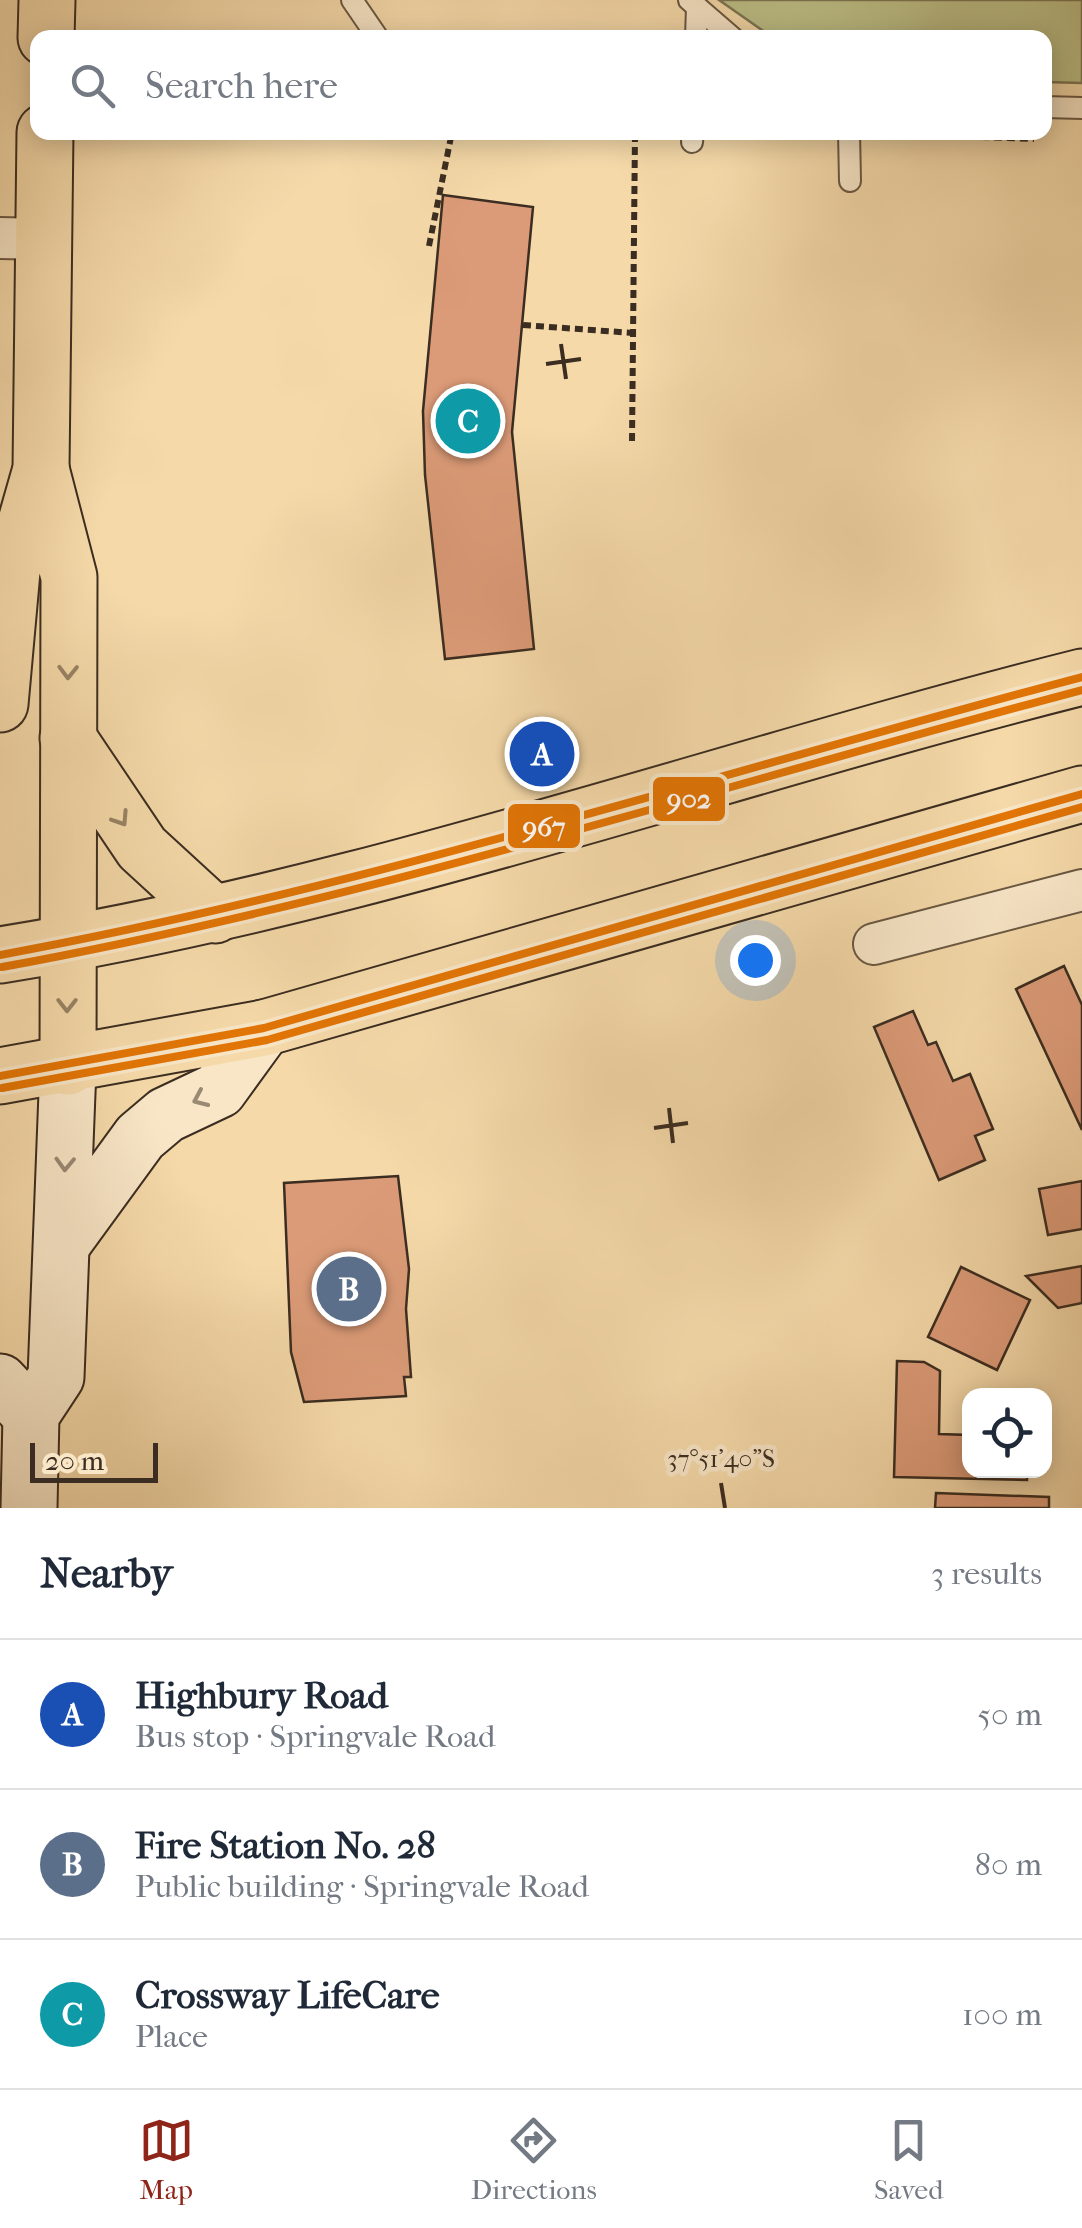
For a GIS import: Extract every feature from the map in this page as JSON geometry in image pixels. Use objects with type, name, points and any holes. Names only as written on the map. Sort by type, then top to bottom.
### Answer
[{"type":"main road","points":[[46,0],[46,30]]},
{"type":"main road","points":[[29,1508],[16,1399],[56,1377],[68,1066],[69,577],[41,469],[22,238],[43,140]]},
{"type":"main road","points":[[0,704],[12,571],[41,469]]},
{"type":"main road","points":[[0,956],[215,915],[339,886],[886,728],[1082,677]]},
{"type":"main road","points":[[68,738],[142,848],[215,915]]},
{"type":"main road","points":[[0,1076],[264,1028],[1082,794]]},
{"type":"main road","points":[[62,1244],[140,1137],[166,1115],[219,1090],[264,1028]]},
{"type":"street","points":[[874,944],[1082,890]]},
{"type":"lane","points":[[352,0],[373,30]]},
{"type":"lane","points":[[693,3],[695,30]]},
{"type":"lane","points":[[693,3],[725,30]]},
{"type":"lane","points":[[1052,107],[1082,108]]},
{"type":"lane","points":[[850,140],[850,182]]},
{"type":"path","points":[[428,246],[450,140]]},
{"type":"path","points":[[632,442],[635,140]]},
{"type":"path","points":[[523,325],[633,333]]},
{"type":"green space","points":[[719,0],[1082,0],[1082,83],[1052,82],[1052,30],[762,30]]},
{"type":"building","points":[[443,195],[533,207],[512,432],[534,649],[445,659],[425,475],[423,411]]},
{"type":"building","points":[[1064,966],[1082,1005],[1082,1130],[1016,989]]},
{"type":"building","points":[[913,1011],[928,1045],[936,1042],[953,1081],[970,1074],[993,1129],[975,1136],[985,1160],[939,1180],[874,1027]]},
{"type":"building","points":[[398,1176],[409,1269],[406,1309],[411,1377],[404,1377],[406,1396],[304,1402],[291,1352],[284,1183]]},
{"type":"building","points":[[1082,1181],[1082,1229],[1048,1235],[1039,1189]]},
{"type":"building","points":[[1082,1266],[1082,1303],[1058,1308],[1026,1276]]},
{"type":"building","points":[[961,1267],[1030,1300],[997,1370],[928,1337]]},
{"type":"building","points":[[897,1361],[924,1362],[940,1371],[939,1434],[962,1435],[962,1478],[1027,1480],[894,1477]]},
{"type":"building","points":[[936,1493],[1049,1497],[1049,1508],[935,1508]]},
{"type":"transit line","name":"967","points":[[0,955],[137,928],[408,863],[1082,677]]},
{"type":"transit line","name":"902","points":[[2,967],[139,940],[410,875],[1082,690]]},
{"type":"transit line","name":"967","points":[[0,1076],[264,1028],[1082,794]]},
{"type":"transit line","name":"902","points":[[2,1088],[267,1040],[1082,807]]},
{"type":"place","name":"Crossway LifeCare","points":[[468,421]]},
{"type":"place","name":"Highbury Road","points":[[542,754]]},
{"type":"place","name":"Fire Station No. 28","points":[[349,1289]]}]
